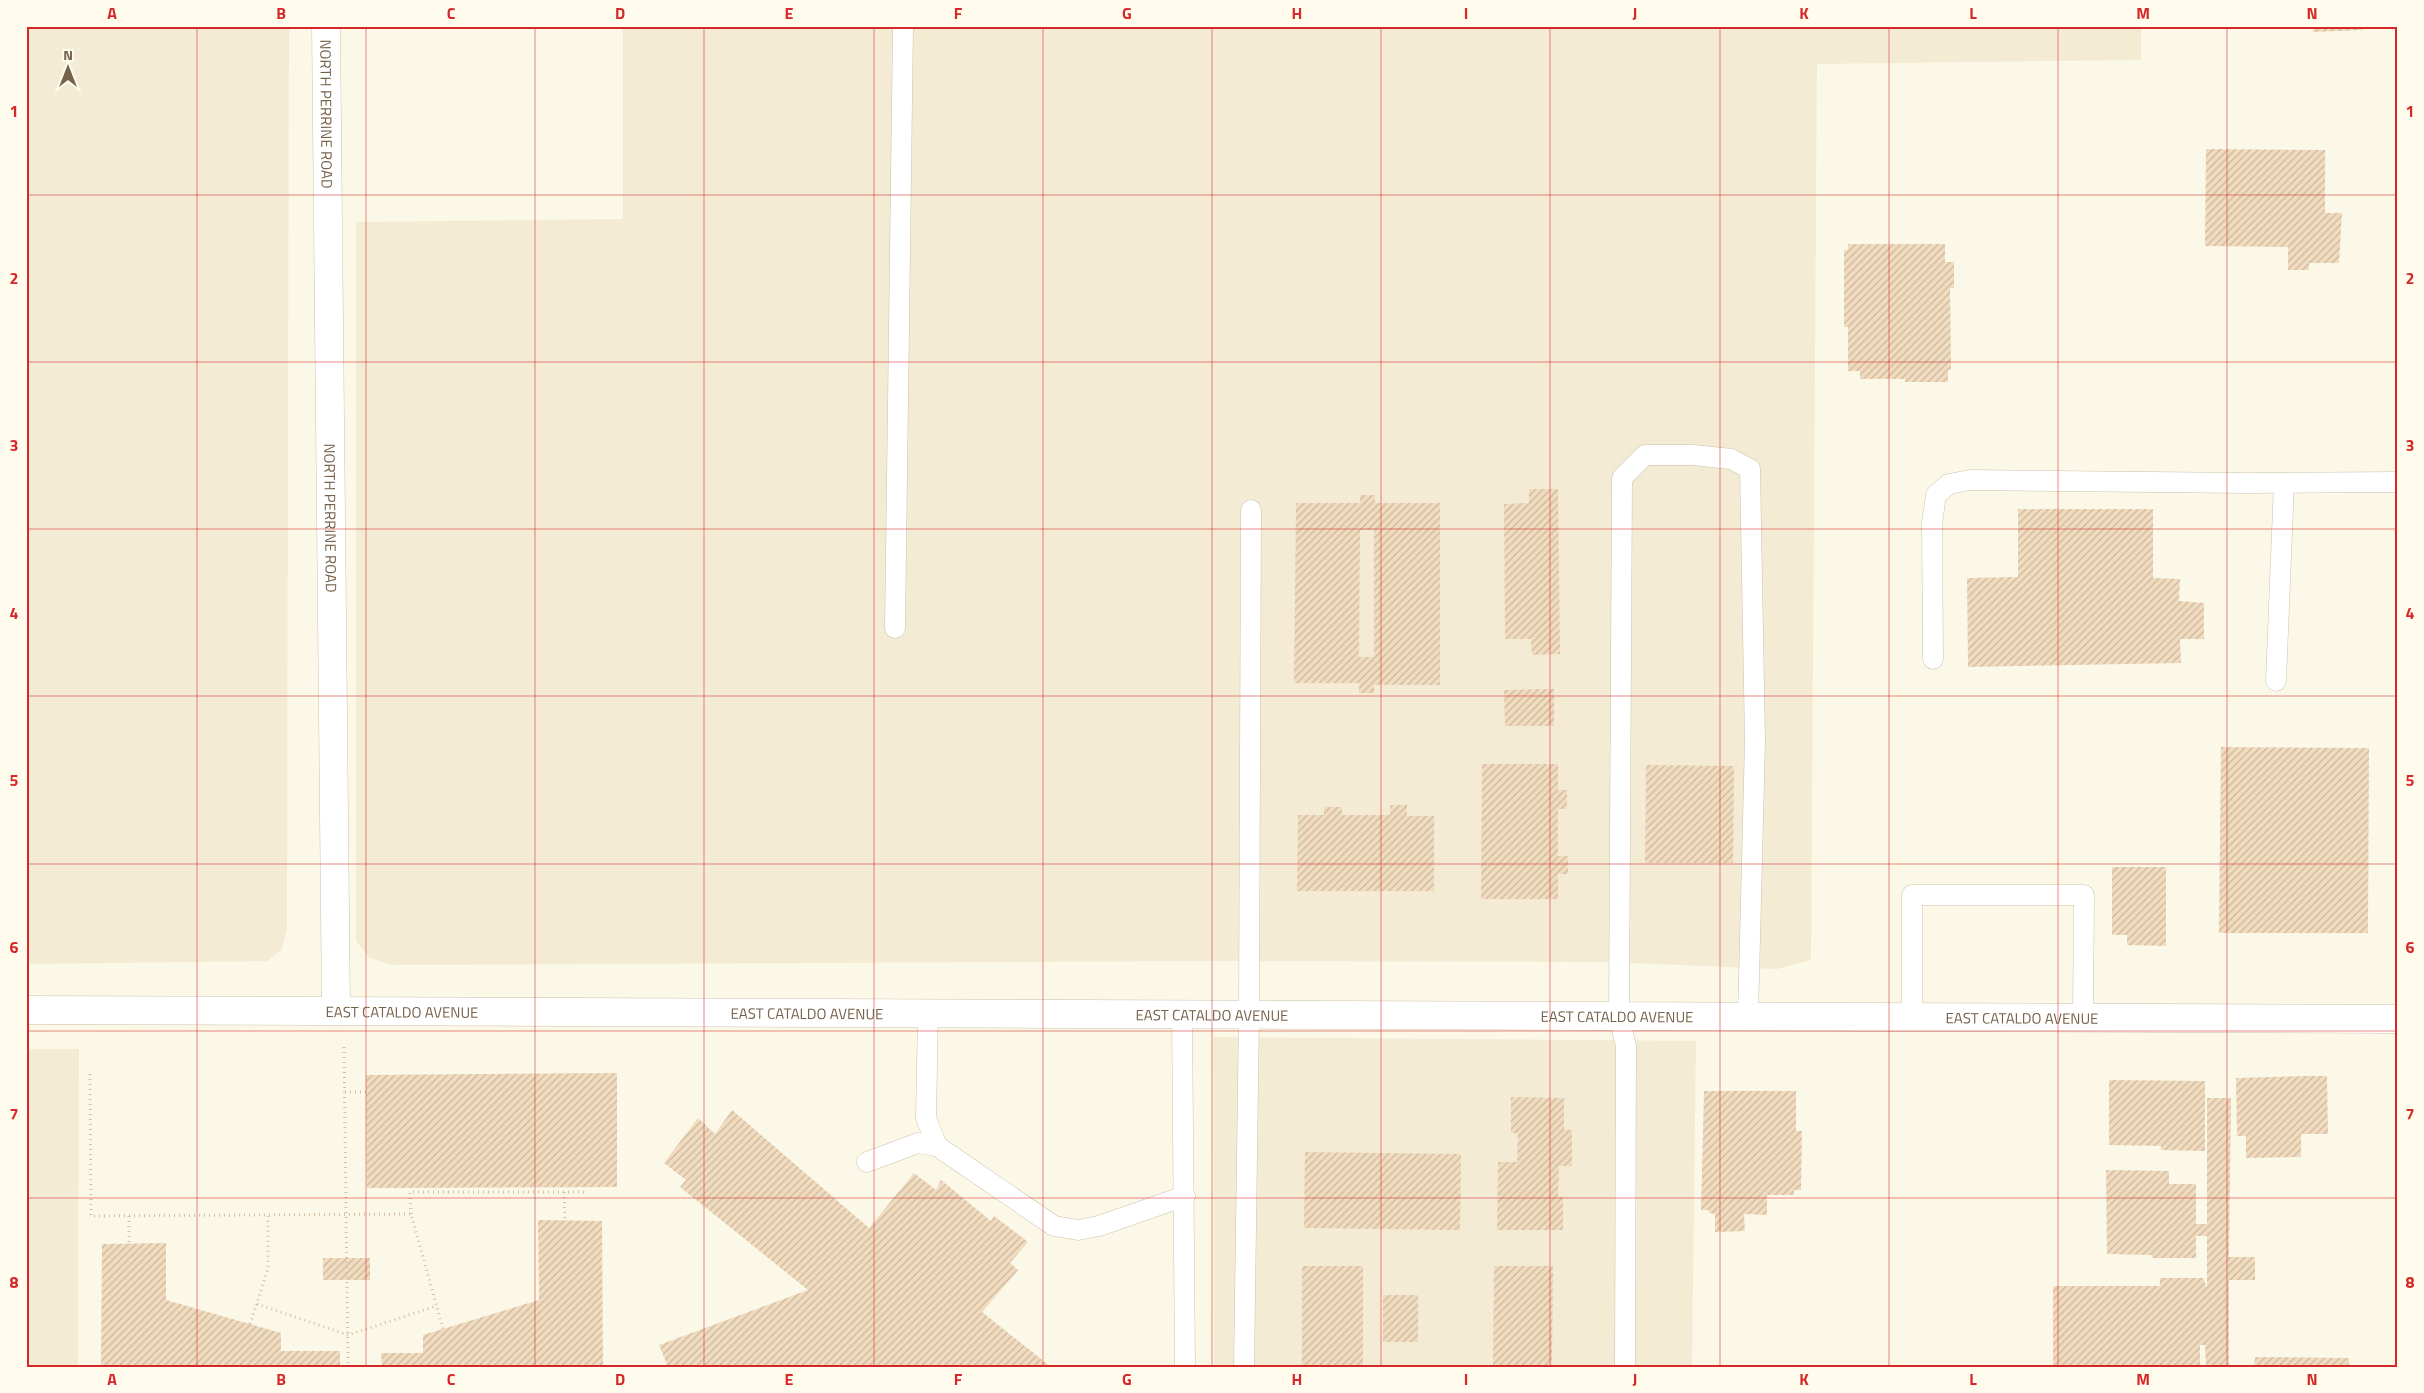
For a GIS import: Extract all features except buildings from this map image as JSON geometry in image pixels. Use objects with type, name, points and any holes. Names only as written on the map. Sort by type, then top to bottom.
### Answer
[{"type":"street","name":"NORTH PERRINE ROAD","points":[[326,26],[336,1011]]},
{"type":"street","name":"EAST CATALDO AVENUE","points":[[26,1010],[2398,1019]]},
{"type":"lane","points":[[895,628],[904,26]]},
{"type":"lane","points":[[1624,1367],[1626,1046],[1619,1016],[1622,478],[1645,455],[1693,455],[1732,459],[1750,469],[1755,741],[1748,1016]]},
{"type":"lane","points":[[1933,659],[1932,523],[1936,495],[1949,484],[1970,480],[2284,483],[2398,482]]},
{"type":"lane","points":[[2276,681],[2284,483]]},
{"type":"lane","points":[[1244,1367],[1249,1014],[1251,510]]},
{"type":"lane","points":[[1912,1016],[1912,895],[2084,895],[2082,1017]]},
{"type":"lane","points":[[928,1013],[926,1118],[937,1146]]},
{"type":"lane","points":[[1182,1014],[1185,1367]]},
{"type":"lane","points":[[867,1162],[918,1143],[937,1146],[1054,1226],[1078,1230],[1100,1226],[1185,1196]]},
{"type":"path","points":[[344,1044],[348,1367]]},
{"type":"path","points":[[90,1074],[91,1216],[411,1214]]},
{"type":"path","points":[[345,1092],[367,1092]]},
{"type":"path","points":[[443,1329],[411,1214],[410,1192],[584,1192]]},
{"type":"path","points":[[564,1192],[565,1220]]},
{"type":"path","points":[[129,1216],[129,1244]]},
{"type":"path","points":[[250,1324],[268,1269],[268,1216]]},
{"type":"path","points":[[257,1304],[348,1335],[436,1306]]},
{"type":"shaded area","points":[[26,26],[289,26],[287,929],[282,949],[268,961],[26,964]]},
{"type":"shaded area","points":[[623,26],[2141,26],[2141,60],[1817,64],[1811,960],[1777,969],[1603,962],[1212,961],[392,965],[370,958],[356,941],[356,222],[623,219]]},
{"type":"shaded area","points":[[1213,1037],[1696,1041],[1692,1367],[1214,1367]]},
{"type":"shaded area","points":[[26,1049],[79,1049],[78,1367],[26,1367]]}]
